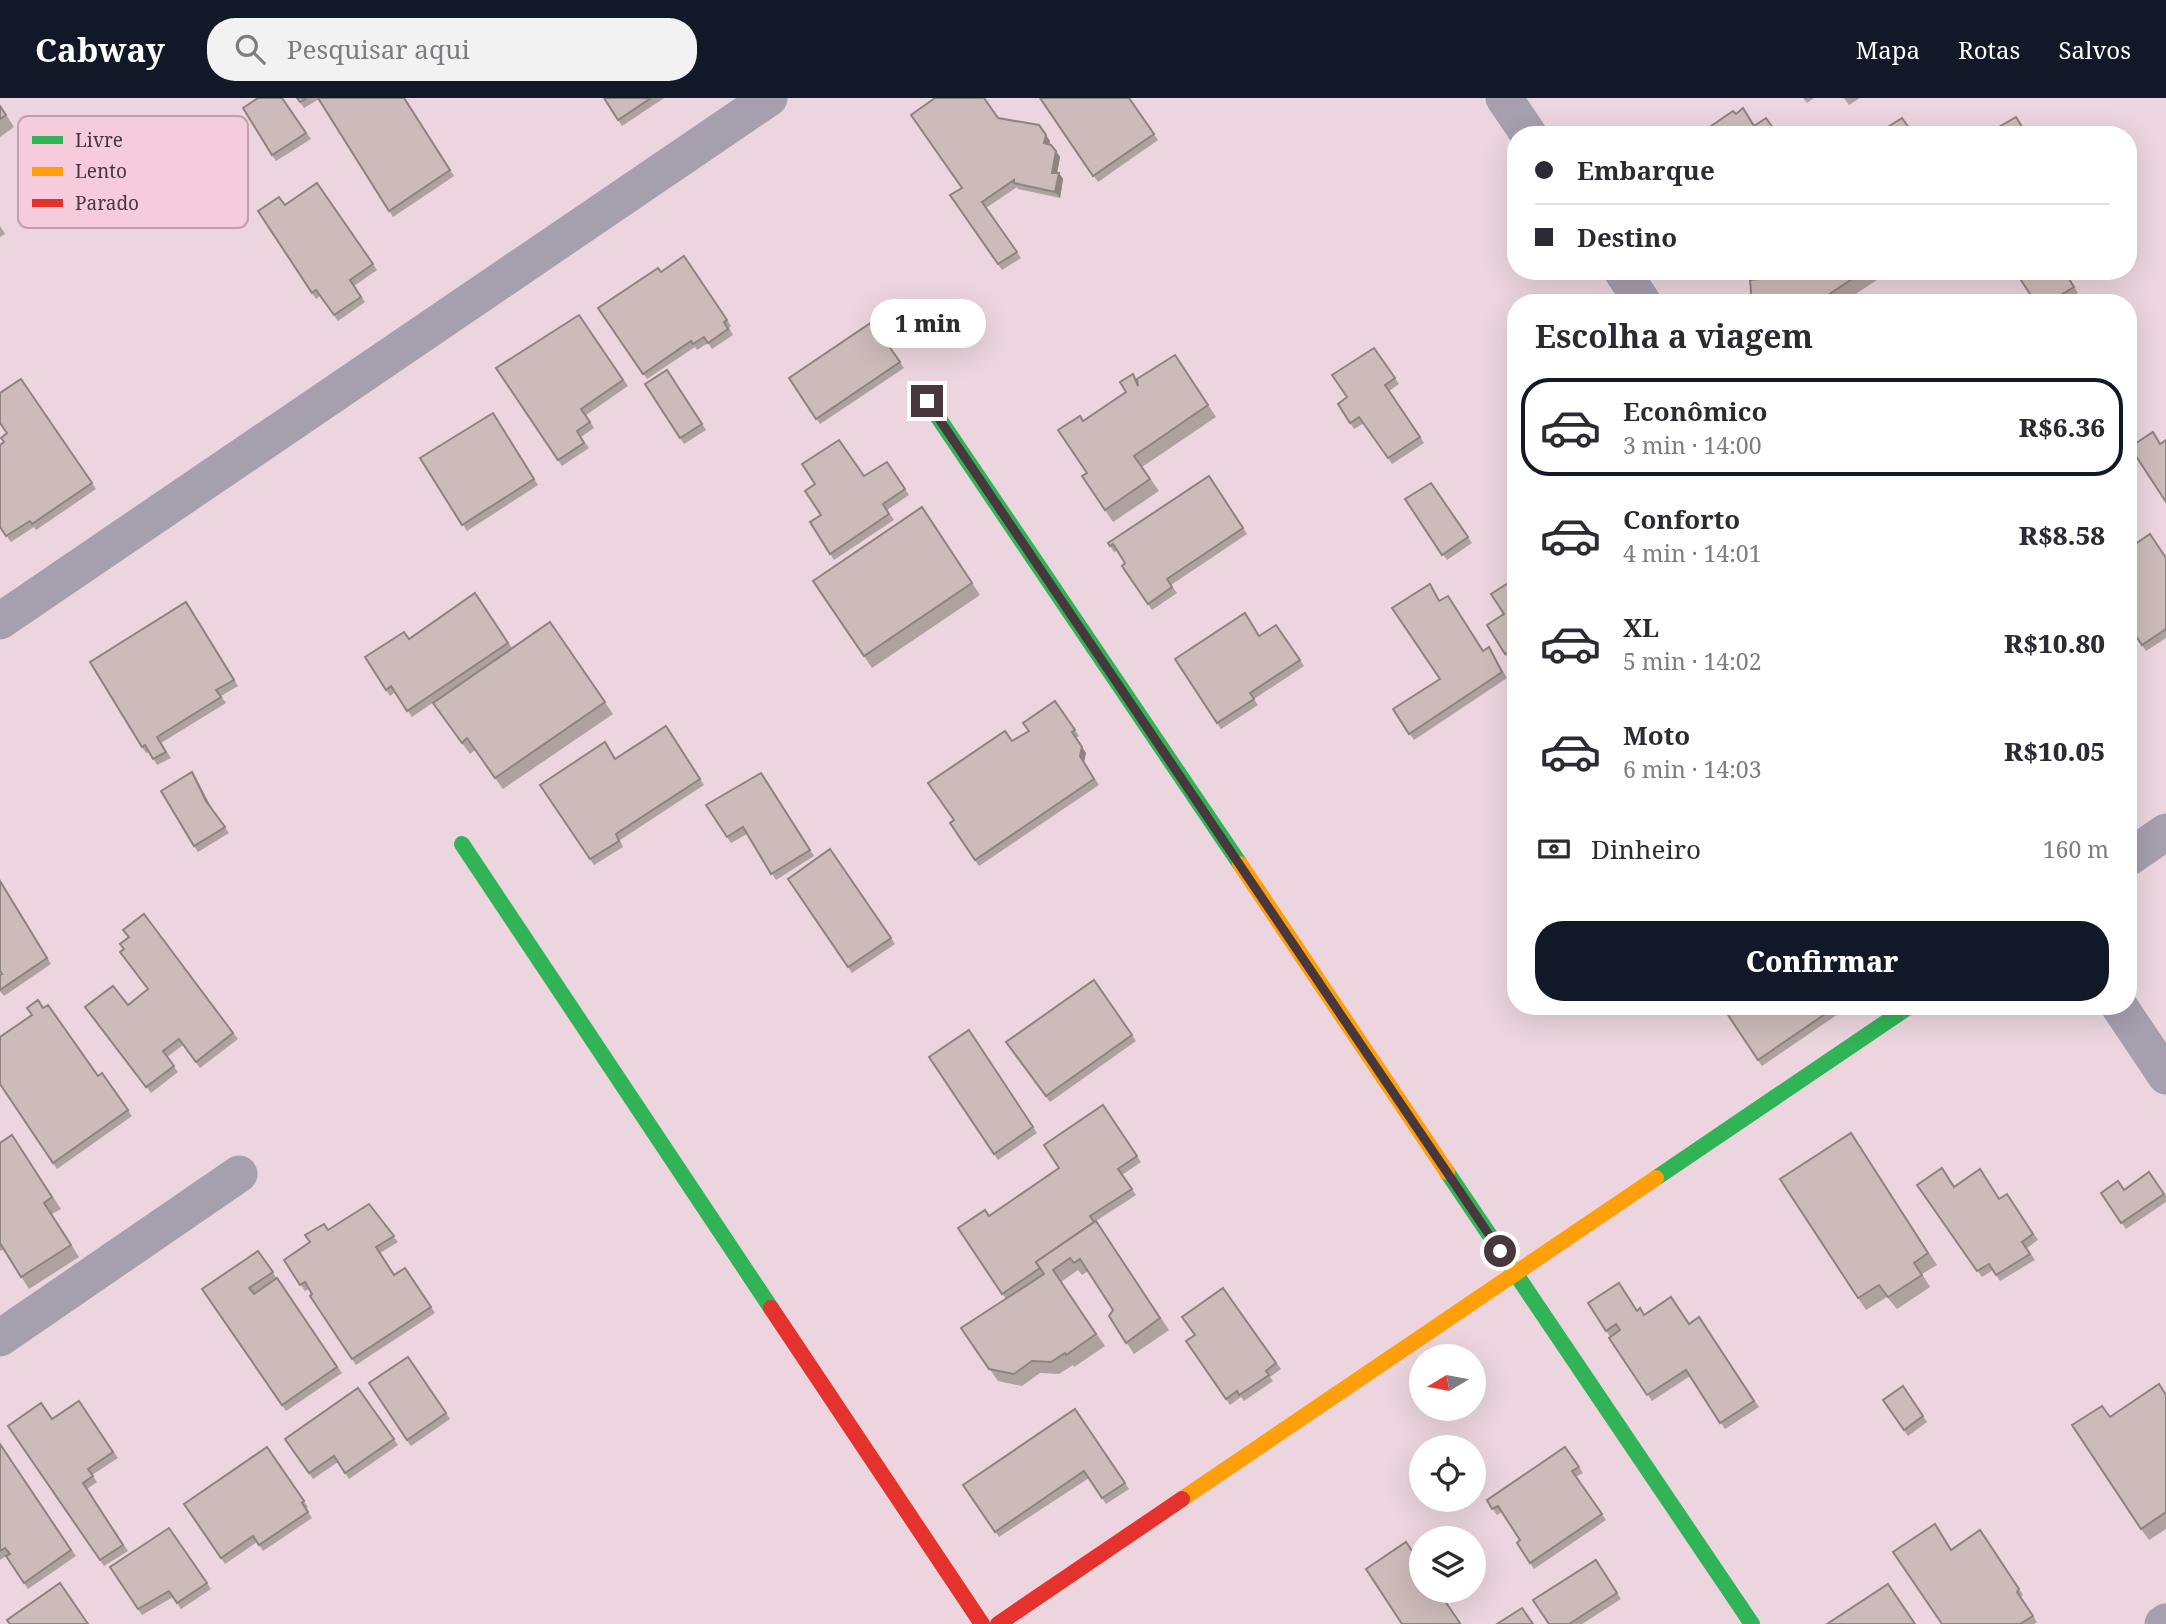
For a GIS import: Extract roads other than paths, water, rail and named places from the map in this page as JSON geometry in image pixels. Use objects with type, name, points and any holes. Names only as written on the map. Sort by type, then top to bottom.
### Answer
[{"type":"street","points":[[0,621],[769,98]]},
{"type":"street","points":[[1504,98],[1523,126]]},
{"type":"street","points":[[927,401],[1752,1624]]},
{"type":"street","points":[[2137,852],[2166,832]]},
{"type":"street","points":[[462,844],[982,1624]]},
{"type":"street","points":[[998,1624],[1897,1015]]},
{"type":"street","points":[[2125,1015],[2166,1076]]},
{"type":"street","points":[[0,1338],[239,1174]]}]
